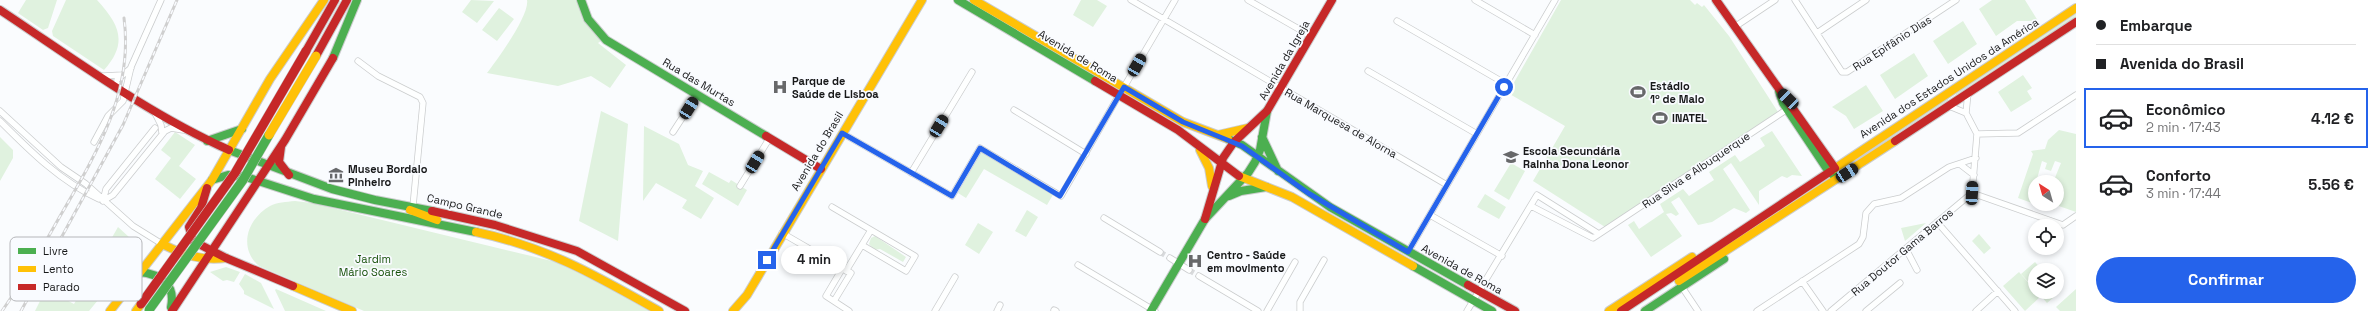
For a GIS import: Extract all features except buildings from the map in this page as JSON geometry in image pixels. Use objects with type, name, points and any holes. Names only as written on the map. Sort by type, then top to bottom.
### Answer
[{"type":"main road","points":[[142,268],[210,183],[270,79],[324,0]]},
{"type":"main road","points":[[139,308],[235,173],[335,0]]},
{"type":"main road","points":[[149,311],[243,180],[316,56],[346,0]]},
{"type":"main road","points":[[171,311],[210,250],[259,181],[329,69],[357,0]]},
{"type":"main road","name":"Rua das Murtas","points":[[581,0],[588,18],[606,40],[821,169]]},
{"type":"main road","name":"Avenida do Brasil","points":[[741,311],[747,295],[782,233],[922,0]]},
{"type":"main road","name":"Avenida de Roma","points":[[958,0],[1122,91],[1183,122],[1234,142],[1258,156],[1278,172],[1330,207],[1492,311]]},
{"type":"main road","name":"Avenida de Roma","points":[[974,0],[1122,91],[1178,130],[1221,165],[1244,178],[1292,196],[1406,256],[1479,291],[1515,311]]},
{"type":"main road","name":"Avenida da Igreja","points":[[1234,142],[1268,111],[1332,0]]},
{"type":"main road","points":[[1716,0],[1736,26],[1838,178]]},
{"type":"main road","name":"Avenida dos Estados Unidos da América","points":[[1621,311],[2076,8]]},
{"type":"main road","name":"Campo Grande","points":[[0,10],[155,114],[160,113],[207,141],[290,176],[350,195],[397,205],[412,206],[495,225],[540,238],[577,251],[685,311]]},
{"type":"main road","name":"Avenida dos Estados Unidos da América","points":[[1632,311],[1762,229],[2076,22]]},
{"type":"main road","name":"Avenida da Igreja","points":[[1258,156],[1268,111]]},
{"type":"main road","points":[[1218,135],[1233,133],[1253,126]]},
{"type":"main road","points":[[207,141],[242,129]]},
{"type":"main road","points":[[1262,137],[1278,172]]},
{"type":"main road","points":[[1205,219],[1221,165],[1234,142]]},
{"type":"main road","points":[[281,146],[279,162],[284,171],[290,176]]},
{"type":"main road","points":[[1199,148],[1211,174],[1213,193]]},
{"type":"main road","points":[[1153,310],[1205,219],[1244,178],[1258,156]]},
{"type":"main road","points":[[352,311],[226,258],[194,241],[189,227],[201,208],[210,183],[225,174],[259,181],[307,197],[443,225],[524,244],[625,277]]},
{"type":"main road","points":[[1223,199],[1241,191],[1268,187]]},
{"type":"main road","points":[[397,205],[434,219],[443,225]]},
{"type":"main road","name":"Avenida dos Estados Unidos da América","points":[[1609,311],[1733,230],[1745,227]]},
{"type":"main road","name":"Avenida dos Estados Unidos da América","points":[[1645,311],[1755,237],[1762,229]]},
{"type":"main road","points":[[162,244],[194,259],[204,261],[226,258]]},
{"type":"main road","points":[[555,255],[599,277],[658,311]]},
{"type":"main road","points":[[142,272],[150,272],[162,277],[170,285],[174,296],[171,311]]},
{"type":"main road","name":"Avenida do Brasil","points":[[733,311],[747,295]]},
{"type":"main road","points":[[110,311],[118,301]]},
{"type":"main road","points":[[114,311],[119,301]]},
{"type":"street","points":[[94,142],[108,116],[123,101],[122,91],[161,0]]},
{"type":"street","name":"Rua Marquesa de Alorna","points":[[1131,0],[1447,185]]},
{"type":"street","points":[[842,133],[952,196],[980,148],[1060,196],[1175,0]]},
{"type":"street","points":[[1248,0],[1311,36]]},
{"type":"street","points":[[1475,0],[1534,35]]},
{"type":"street","points":[[1406,256],[1555,0]]},
{"type":"street","points":[[1736,26],[1775,0]]},
{"type":"street","points":[[1795,0],[1817,33],[1866,0]]},
{"type":"street","name":"Rua Epifânio Dias","points":[[1817,33],[1842,72],[1847,72],[1956,0]]},
{"type":"street","points":[[1397,21],[1506,84]]},
{"type":"street","points":[[358,61],[389,82],[420,97],[423,103],[412,206]]},
{"type":"street","points":[[122,91],[116,82],[131,68]]},
{"type":"street","points":[[1368,71],[1477,134]]},
{"type":"street","points":[[911,172],[972,72]]},
{"type":"street","points":[[99,76],[112,77],[124,74]]},
{"type":"street","points":[[1968,93],[1966,113],[1977,134],[1972,193],[2063,225],[2076,216]]},
{"type":"street","points":[[673,132],[697,95]]},
{"type":"street","points":[[1977,134],[2018,133],[2076,95]]},
{"type":"street","points":[[1949,106],[1966,113]]},
{"type":"street","name":"Rua Silva e Albuquerque","points":[[1600,234],[1790,107]]},
{"type":"street","points":[[1014,110],[1086,154]]},
{"type":"street","points":[[0,111],[35,144],[86,184],[103,201],[133,226],[162,244]]},
{"type":"street","points":[[155,114],[162,133]]},
{"type":"street","points":[[0,121],[34,154],[70,183],[103,201]]},
{"type":"street","points":[[103,201],[106,189],[155,128]]},
{"type":"street","points":[[103,201],[113,195],[162,133],[171,128],[190,132]]},
{"type":"street","points":[[740,186],[769,139]]},
{"type":"street","points":[[1757,311],[1859,244],[1863,237],[1866,213],[1874,204],[1901,198],[1949,167],[1961,165],[1976,158]]},
{"type":"street","points":[[1961,165],[1974,175]]},
{"type":"street","name":"Rua Doutor Gama Barros","points":[[1831,311],[1972,193]]},
{"type":"street","points":[[1467,311],[1502,256],[1537,195],[1600,234]]},
{"type":"street","points":[[1531,206],[1591,238],[1600,234]]},
{"type":"street","points":[[832,207],[915,256],[906,271],[862,245]]},
{"type":"street","points":[[1430,215],[1502,256]]},
{"type":"street","points":[[1104,218],[1160,252]]},
{"type":"street","points":[[1937,222],[2015,311]]},
{"type":"street","points":[[849,311],[826,296],[871,230]]},
{"type":"street","points":[[782,233],[850,273],[834,301]]},
{"type":"street","points":[[1906,249],[1917,270]]},
{"type":"street","points":[[1170,258],[1189,270]]},
{"type":"street","points":[[1300,311],[1300,302],[1324,260]]},
{"type":"street","points":[[1266,311],[1296,262]]},
{"type":"street","points":[[1078,265],[1153,310]]},
{"type":"street","points":[[1199,276],[1258,311]]},
{"type":"street","points":[[935,311],[955,277]]},
{"type":"street","points":[[1802,281],[1823,311]]},
{"type":"street","points":[[1866,311],[1900,283]]},
{"type":"street","points":[[1682,287],[1698,311]]},
{"type":"street","points":[[1976,311],[1998,291]]},
{"type":"street","points":[[997,311],[1000,305]]},
{"type":"green space","points":[[26,0],[57,0],[48,28],[43,30],[18,13]]},
{"type":"green space","points":[[66,0],[97,0],[116,26],[118,43],[116,51],[112,60],[104,70],[53,36],[52,31]]},
{"type":"green space","points":[[471,0],[494,1],[477,23],[462,12]]},
{"type":"green space","points":[[527,0],[577,0],[586,23],[601,41],[598,43],[626,65],[610,88],[591,76],[558,86],[487,73],[505,48],[518,26],[527,7]]},
{"type":"green space","points":[[1081,0],[1097,0],[1107,6],[1093,27],[1073,15]]},
{"type":"green space","name":"INATEL","points":[[1561,0],[1690,0],[1695,5],[1697,3],[1702,7],[1704,5],[1729,36],[1778,112],[1661,192],[1605,227],[1533,181],[1565,126],[1508,93]]},
{"type":"green space","points":[[1992,0],[2025,0],[2038,21],[2017,21],[1996,36],[1979,9]]},
{"type":"green space","points":[[499,8],[514,19],[497,41],[482,30]]},
{"type":"green space","points":[[2076,14],[2076,18],[1957,96],[1955,93]]},
{"type":"green space","points":[[1963,21],[1977,44],[1948,64],[1933,41]]},
{"type":"green space","points":[[1914,53],[1928,76],[1895,99],[1880,75]]},
{"type":"green space","points":[[2023,75],[2032,88],[2027,91],[2032,99],[2011,112],[1998,92]]},
{"type":"green space","points":[[1866,85],[1883,111],[1854,129],[1846,116],[1832,107]]},
{"type":"green space","points":[[1947,98],[1949,101],[1847,169],[1845,166]]},
{"type":"green space","points":[[601,111],[628,124],[618,241],[579,221]]},
{"type":"green space","points":[[644,126],[679,144],[688,165],[703,171],[695,186],[714,198],[701,219],[682,208],[687,200],[656,183],[643,201]]},
{"type":"green space","points":[[2059,130],[2076,134],[2076,212],[2064,208],[2064,175],[2056,175],[2061,163],[2055,161],[2051,171],[2045,169],[2047,163],[2042,161],[2038,175],[2028,175],[2028,202],[2018,198],[2033,154],[2031,151],[2045,149],[2048,140]]},
{"type":"green space","points":[[1772,131],[1802,176],[1792,175],[1787,178],[1782,176],[1759,191],[1759,205],[1731,163],[1723,169],[1750,210],[1746,213],[1734,208],[1712,222],[1698,225],[1679,197],[1671,202],[1679,214],[1676,216],[1671,213],[1666,214],[1682,236],[1651,257],[1628,225],[1634,221],[1639,229],[1664,212],[1660,204],[1683,189],[1689,196],[1714,180],[1709,172],[1735,155],[1740,162],[1765,146],[1760,138]]},
{"type":"green space","points":[[175,132],[195,145],[179,166],[196,179],[180,199],[155,179],[171,158],[161,150]]},
{"type":"green space","points":[[0,137],[13,150],[13,158],[0,181]]},
{"type":"green space","points":[[982,151],[1054,193],[1047,205],[984,169],[966,198],[958,193]]},
{"type":"green space","points":[[1511,163],[1525,171],[1509,200],[1494,191]]},
{"type":"green space","points":[[709,172],[729,183],[731,180],[747,190],[738,206],[702,184]]},
{"type":"green space","points":[[1485,194],[1506,207],[1499,219],[1477,207]]},
{"type":"green space","name":"Jardim Mário Soares","points":[[295,201],[312,203],[556,262],[606,286],[649,311],[364,311],[259,266],[252,259],[247,243],[248,234],[256,218],[270,206],[282,202]]},
{"type":"green space","points":[[1027,210],[1038,217],[1026,237],[1015,231]]},
{"type":"green space","points":[[978,223],[993,232],[979,254],[965,245]]},
{"type":"green space","points":[[1926,223],[1905,241],[1901,228]]},
{"type":"green space","points":[[118,227],[129,237],[112,237]]},
{"type":"green space","points":[[1979,234],[1991,248],[1984,254],[1972,241]]},
{"type":"green space","points":[[875,236],[906,257],[903,262],[880,249],[874,250],[869,244],[871,238]]},
{"type":"green space","points":[[226,267],[240,272],[234,282],[227,280],[223,281],[210,272]]},
{"type":"green space","points":[[2028,268],[2028,282],[2021,274]]},
{"type":"green space","points":[[2019,272],[2028,282],[2028,299],[2038,299],[2025,311],[2003,286]]},
{"type":"green space","points":[[245,274],[261,283],[274,309],[244,294],[244,291],[239,284]]},
{"type":"green space","points":[[276,289],[326,311],[285,311],[275,290]]},
{"type":"green space","points":[[2076,289],[2076,311],[2060,311],[2056,307]]},
{"type":"green space","points":[[2044,299],[2052,299],[2047,303]]},
{"type":"green space","points":[[40,301],[68,301],[74,304],[76,301],[97,301],[89,311],[35,311]]},
{"type":"tunnel","points":[[1160,252],[1170,258]]},
{"type":"tunnel","points":[[1189,270],[1199,276]]},
{"type":"railway","points":[[62,237],[123,125],[177,0]]},
{"type":"railway","points":[[48,237],[86,171],[109,123],[123,72],[126,46],[124,18]]},
{"type":"railway","points":[[2,311],[10,299]]},
{"type":"railway","points":[[21,311],[26,301]]},
{"type":"traffic: fast","points":[[333,58],[357,0]]},
{"type":"traffic: fast","points":[[581,0],[588,19],[606,40],[766,136]]},
{"type":"traffic: fast","points":[[958,0],[1095,81]]},
{"type":"traffic: fast","points":[[1779,91],[1783,103],[1829,172],[1838,178]]},
{"type":"traffic: fast","points":[[1151,311],[1205,219],[1248,173],[1255,162],[1260,150],[1267,111]]},
{"type":"traffic: fast","points":[[207,141],[242,129]]},
{"type":"traffic: fast","points":[[149,310],[243,180],[269,135]]},
{"type":"traffic: fast","points":[[1262,137],[1278,171]]},
{"type":"traffic: fast","points":[[1228,139],[1242,145],[1330,207],[1468,285]]},
{"type":"traffic: fast","points":[[229,150],[332,189],[375,200],[432,211]]},
{"type":"traffic: fast","points":[[212,180],[228,175],[246,177],[314,199],[476,232]]},
{"type":"traffic: fast","points":[[1229,196],[1241,191],[1266,187]]},
{"type":"traffic: fast","points":[[1645,311],[1724,259]]},
{"type":"traffic: fast","points":[[1413,266],[1492,311]]},
{"type":"traffic: fast","points":[[142,272],[160,278],[169,286],[172,299],[171,307]]},
{"type":"traffic: slow","points":[[142,270],[212,180],[270,79],[324,0]]},
{"type":"traffic: slow","points":[[733,311],[747,295],[922,0]]},
{"type":"traffic: slow","points":[[974,0],[1183,122],[1228,139]]},
{"type":"traffic: slow","points":[[1831,171],[2076,8]]},
{"type":"traffic: slow","points":[[269,135],[316,56]]},
{"type":"traffic: slow","points":[[1218,135],[1248,128]]},
{"type":"traffic: slow","points":[[1679,281],[1895,141]]},
{"type":"traffic: slow","points":[[1200,150],[1209,168],[1212,186]]},
{"type":"traffic: slow","points":[[1239,176],[1292,197],[1413,266]]},
{"type":"traffic: slow","points":[[410,210],[437,220]]},
{"type":"traffic: slow","points":[[476,232],[502,238],[549,254],[593,275],[659,311]]},
{"type":"traffic: slow","points":[[162,244],[201,258],[226,258]]},
{"type":"traffic: slow","points":[[1609,311],[1692,257]]},
{"type":"traffic: slow","points":[[293,286],[352,311]]},
{"type":"traffic: slow","points":[[110,311],[118,301]]},
{"type":"traffic: slow","points":[[136,311],[141,304]]},
{"type":"traffic: jam","points":[[306,51],[335,0]]},
{"type":"traffic: jam","points":[[316,56],[347,0]]},
{"type":"traffic: jam","points":[[1205,219],[1223,158],[1234,142],[1267,111],[1332,0]]},
{"type":"traffic: jam","points":[[1716,0],[1835,168]]},
{"type":"traffic: jam","points":[[0,10],[140,103],[199,136],[229,150]]},
{"type":"traffic: jam","points":[[1895,141],[2076,22]]},
{"type":"traffic: jam","points":[[141,304],[235,173],[306,51]]},
{"type":"traffic: jam","points":[[172,311],[285,140],[333,58]]},
{"type":"traffic: jam","points":[[1095,81],[1178,130],[1239,176]]},
{"type":"traffic: jam","points":[[766,136],[821,169]]},
{"type":"traffic: jam","points":[[281,147],[279,162],[289,175]]},
{"type":"traffic: jam","points":[[1621,311],[1831,171]]},
{"type":"traffic: jam","points":[[207,188],[201,208],[189,227],[193,241],[226,258],[293,286]]},
{"type":"traffic: jam","points":[[432,211],[495,225],[577,251],[685,311]]},
{"type":"traffic: jam","points":[[1468,285],[1515,311]]},
{"type":"place","name":"Parque de Saúde de Lisboa","points":[[780,87]]},
{"type":"place","name":"Estádio 1º de Maio","points":[[1638,92]]},
{"type":"place","name":"INATEL","points":[[1660,118]]},
{"type":"place","name":"Escola Secundária Rainha Dona Leonor","points":[[1511,157]]},
{"type":"place","name":"Museu Bordalo Pinheiro","points":[[336,175]]},
{"type":"place","name":"Centro - Saúde em movimento","points":[[1195,261]]},
{"type":"route","points":[[767,260],[842,133],[952,196],[980,148],[1060,196],[1124,87],[1183,122],[1242,146],[1308,193],[1408,252],[1504,87]]}]
